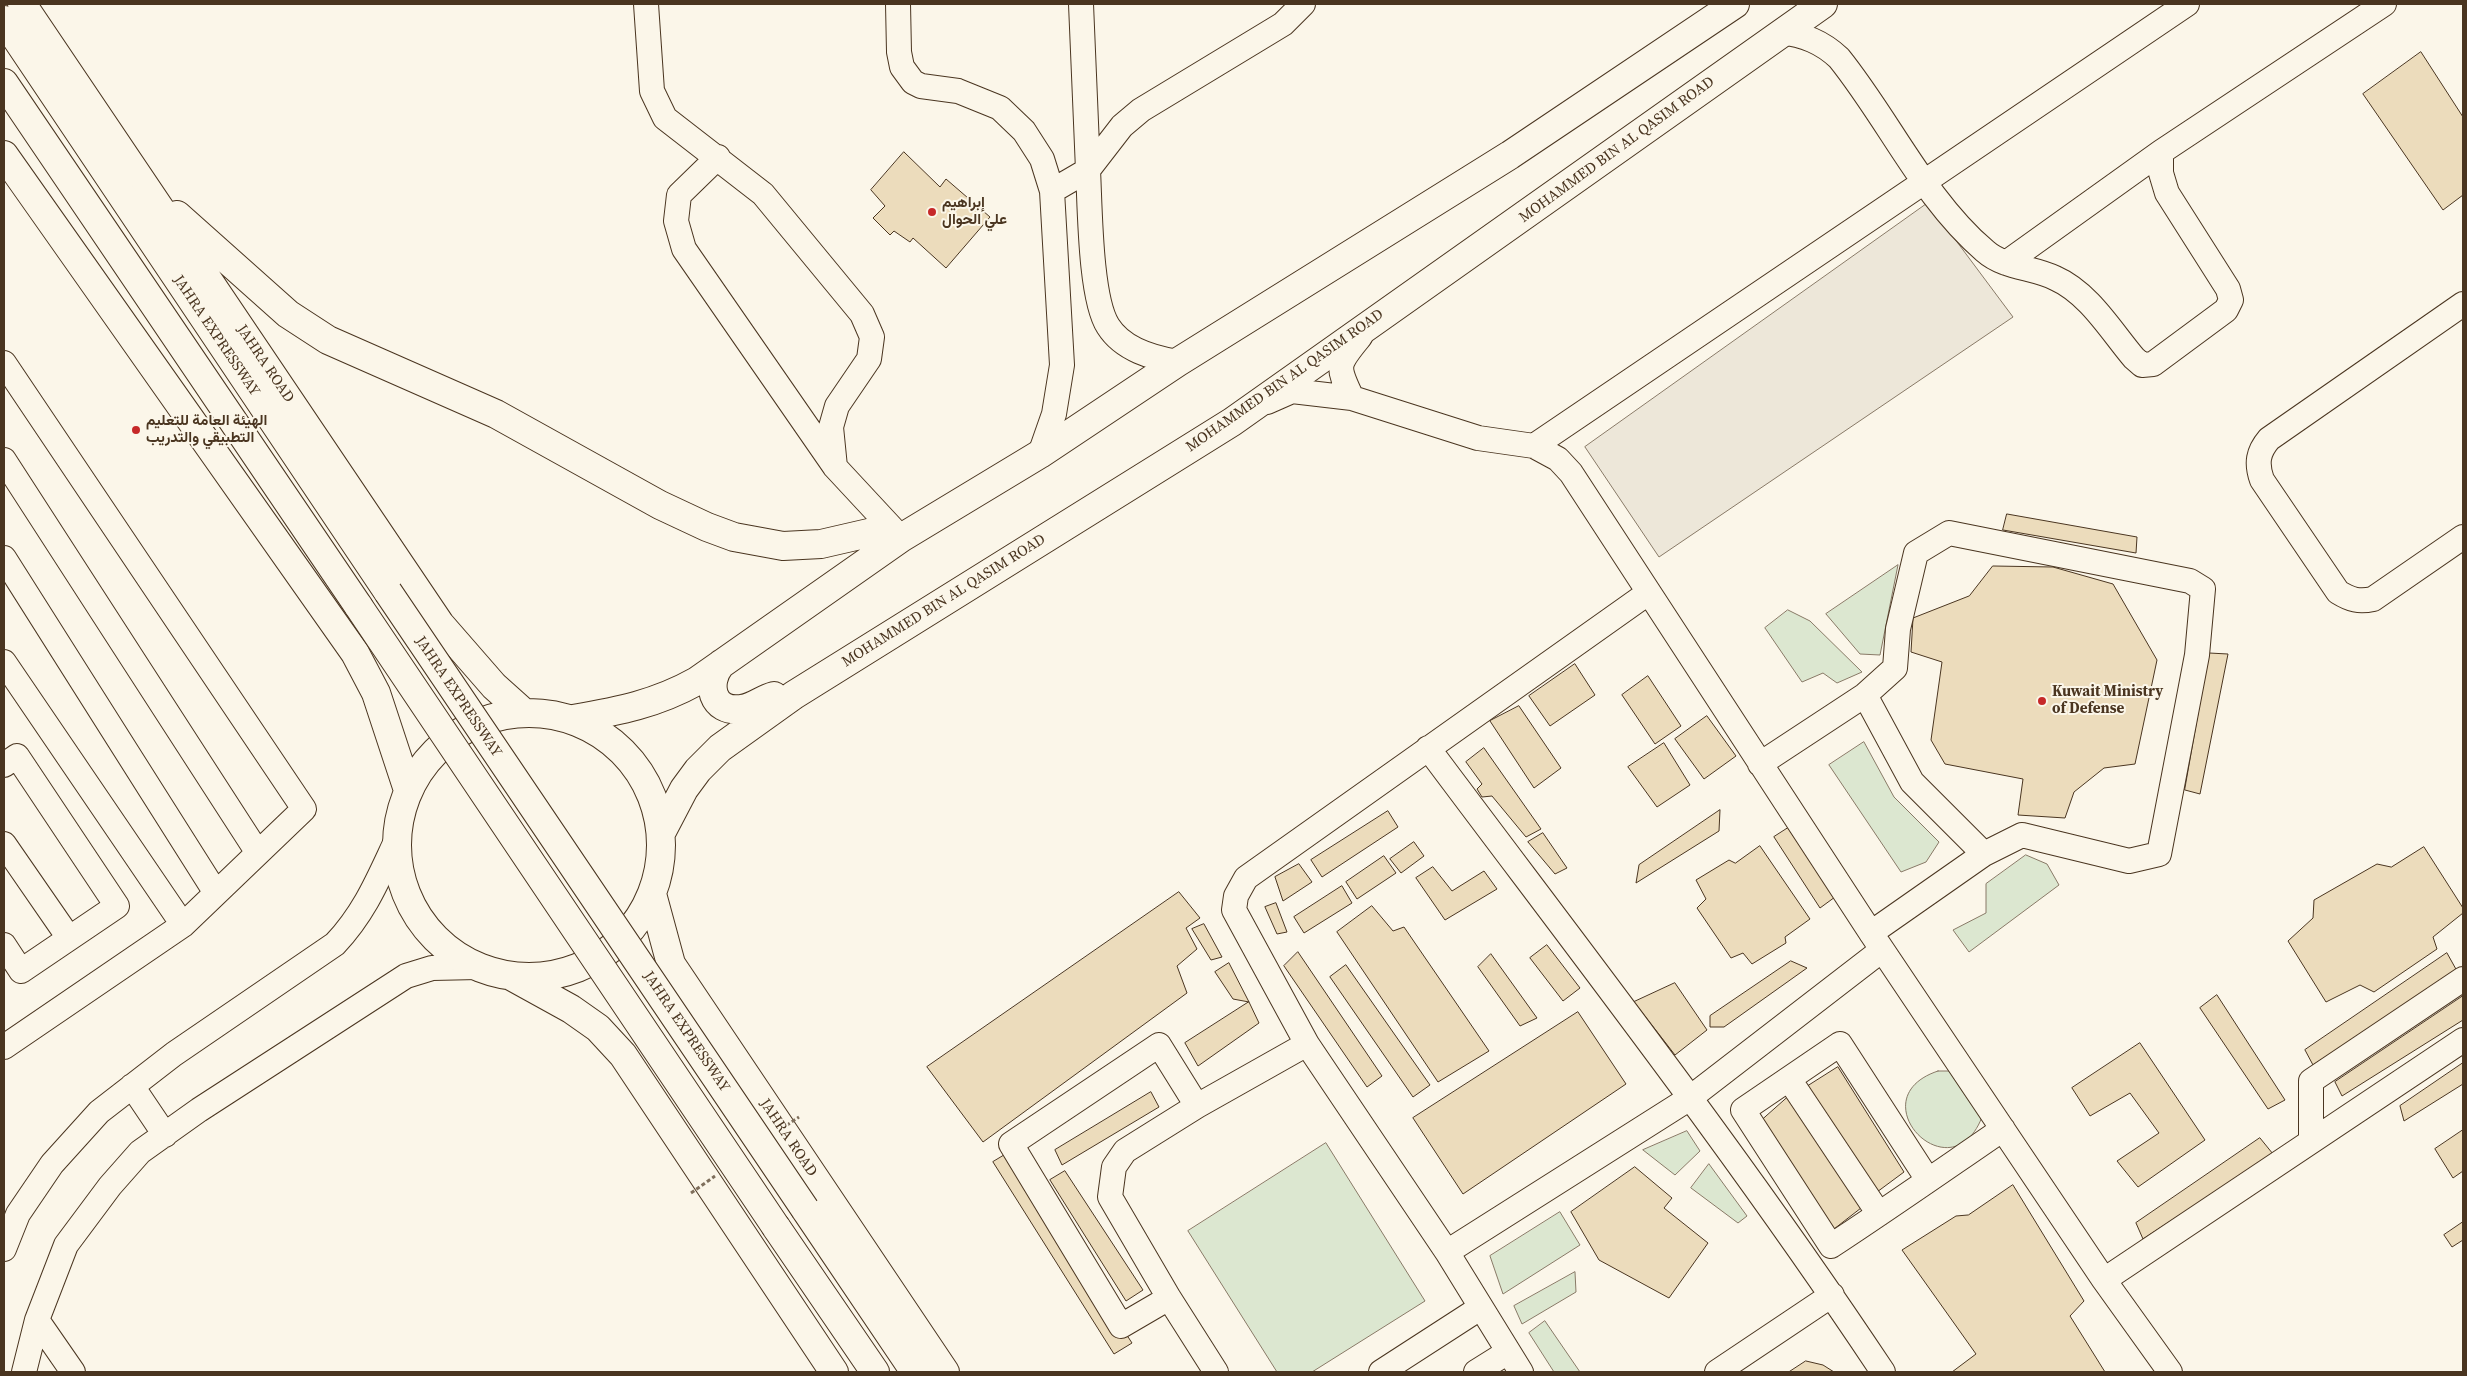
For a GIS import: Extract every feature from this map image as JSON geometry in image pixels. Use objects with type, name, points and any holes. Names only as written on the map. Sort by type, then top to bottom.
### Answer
[{"type":"main road","name":"JAHRA ROAD","points":[[22,4],[440,624],[494,686],[523,712]]},
{"type":"main road","points":[[573,719],[637,707],[672,695],[697,681],[901,538],[1040,454],[1178,362],[1510,155],[1735,4]]},
{"type":"main road","name":"MOHAMMED BIN AL QASIM ROAD","points":[[661,833],[684,789],[698,770],[720,748],[794,695],[1252,408],[1379,316],[1521,219],[1781,32],[1823,4]]},
{"type":"main road","name":"JAHRA EXPRESSWAY","points":[[4,20],[915,1372]]},
{"type":"main road","points":[[4,83],[875,1372]]},
{"type":"main road","points":[[4,155],[355,653],[376,693],[408,790]]},
{"type":"main road","points":[[151,195],[183,219],[288,314],[328,340],[496,414],[660,505],[707,527],[734,537],[784,546],[821,544],[873,532],[901,538]]},
{"type":"main road","points":[[721,664],[712,677],[713,692],[722,705],[729,709],[745,709],[772,696],[794,695]]},
{"type":"main road","points":[[523,712],[548,713],[573,719],[596,730],[616,745],[634,763],[647,784],[656,808],[661,833],[660,864],[652,894],[640,916],[625,936],[592,961],[561,974],[537,977],[512,976],[478,967],[458,956],[439,942],[424,924],[412,904],[403,883],[398,860],[401,813],[408,790],[426,763],[455,735],[476,723],[499,715],[523,712]]},
{"type":"main road","name":"JAHRA ROAD","points":[[652,894],[671,964],[944,1372]]},
{"type":"main road","points":[[512,976],[571,1009],[598,1028],[623,1055],[834,1372]]},
{"type":"street","points":[[646,4],[652,90],[665,118],[718,157],[763,194],[862,314],[872,337],[869,358],[837,406],[831,427],[835,468]]},
{"type":"street","points":[[898,4],[899,52],[902,68],[913,82],[921,86],[958,91],[1000,108],[1024,131],[1042,159],[1052,191],[1062,365],[1054,414],[1040,454]]},
{"type":"street","points":[[1081,4],[1088,170],[1098,300],[1108,327],[1135,350],[1154,358],[1178,362]]},
{"type":"street","points":[[1052,191],[1088,170],[1122,126],[1141,110],[1283,24],[1304,4]]},
{"type":"street","points":[[1534,446],[2188,4]]},
{"type":"street","points":[[2006,263],[2161,152],[2383,4]]},
{"type":"street","points":[[1781,32],[1813,39],[1827,47],[1839,58],[1958,226],[1987,253],[2006,263],[2056,278],[2079,292],[2142,365],[2153,364],[2226,310],[2231,300],[2228,289],[2167,193],[2161,173],[2161,152]]},
{"type":"street","points":[[718,157],[679,195],[676,221],[684,249],[835,468],[901,538]]},
{"type":"street","points":[[2463,304],[2269,439],[2262,448],[2258,458],[2258,470],[2262,480],[2338,592],[2349,599],[2361,602],[2373,599],[2463,537]]},
{"type":"street","points":[[1352,398],[1341,374],[1342,359],[1379,316]]},
{"type":"street","points":[[4,363],[304,809],[183,925],[4,1047]]},
{"type":"street","points":[[1252,408],[1292,391],[1352,398],[1478,438],[1534,446],[1558,459],[1571,473],[1876,942],[2104,1280],[2170,1372]]},
{"type":"street","points":[[4,460],[258,853]]},
{"type":"street","points":[[1447,1252],[1690,1098],[1984,854],[2022,835],[2129,861],[2159,854],[2197,655],[2203,589],[2190,582],[1949,533],[1916,553],[1898,629],[1895,668],[1865,694],[1760,764]]},
{"type":"street","points":[[4,558],[216,893]]},
{"type":"street","points":[[1521,1372],[1447,1252],[1307,1044],[1234,910],[1236,896],[1246,878],[1648,592]]},
{"type":"street","points":[[7,674],[183,925]]},
{"type":"street","points":[[1865,694],[1912,782],[1984,854]]},
{"type":"street","points":[[1428,748],[1690,1098],[1832,1295],[1883,1372]]},
{"type":"street","points":[[4,765],[17,756],[116,906],[21,971],[4,945]]},
{"type":"street","points":[[4,1250],[18,1214],[52,1164],[99,1112],[174,1054],[335,944],[353,925],[370,899],[398,837]]},
{"type":"street","points":[[4,844],[69,938]]},
{"type":"street","points":[[24,1372],[37,1320],[66,1245],[110,1186],[140,1152],[374,995],[406,976],[432,968],[478,967]]},
{"type":"street","points":[[2311,1141],[2311,1081],[2463,979]]},
{"type":"street","points":[[2104,1280],[2463,1040]]},
{"type":"street","points":[[1216,1372],[1169,1298],[1110,1198],[1114,1167],[1125,1151],[1197,1106],[1307,1044]]},
{"type":"street","points":[[1928,1180],[1840,1044],[1743,1110],[1831,1246],[2003,1129]]},
{"type":"street","points":[[1169,1298],[1121,1326],[1011,1144],[1159,1045],[1197,1106]]},
{"type":"street","points":[[1790,1078],[1879,1214]]},
{"type":"street","points":[[132,1086],[165,1135]]},
{"type":"street","points":[[1717,1372],[1832,1295]]},
{"type":"street","points":[[1381,1372],[1480,1308]]},
{"type":"street","points":[[37,1320],[73,1372]]},
{"type":"street","points":[[1476,1372],[1508,1352]]},
{"type":"green space","points":[[1898,565],[1880,655],[1860,654],[1826,614]]},
{"type":"green space","points":[[1788,610],[1810,621],[1862,672],[1837,683],[1823,673],[1802,682],[1765,628]]},
{"type":"green space","points":[[1864,742],[1894,797],[1939,842],[1926,862],[1901,872],[1829,765]]},
{"type":"green space","points":[[2026,855],[2047,864],[2059,885],[1969,952],[1953,930],[1986,913],[1986,884]]},
{"type":"green space","points":[[1938,1071],[1951,1071],[1982,1117],[1968,1139],[1951,1147],[1933,1145],[1918,1134],[1908,1119],[1906,1101],[1915,1084]]},
{"type":"green space","points":[[1687,1131],[1700,1151],[1675,1175],[1643,1150]]},
{"type":"green space","points":[[1326,1143],[1425,1301],[1312,1372],[1277,1372],[1188,1231]]},
{"type":"green space","points":[[1709,1164],[1747,1216],[1738,1223],[1691,1188]]},
{"type":"green space","points":[[1560,1212],[1580,1245],[1503,1294],[1490,1256]]},
{"type":"green space","points":[[1575,1272],[1576,1292],[1522,1324],[1514,1306]]},
{"type":"green space","points":[[1545,1321],[1580,1372],[1554,1372],[1529,1333]]},
{"type":"shaded area","points":[[1928,203],[2013,317],[1659,557],[1585,447]]},
{"type":"building","points":[[2421,52],[2463,117],[2463,195],[2443,210],[2363,94]]},
{"type":"building","name":"إبراهيم علي الحوال","points":[[904,152],[940,187],[946,179],[990,217],[946,268],[913,238],[910,242],[894,231],[890,235],[873,218],[885,206],[871,190]]},
{"type":"building","points":[[2007,514],[2137,537],[2136,553],[2003,530]]},
{"type":"building","name":"Kuwait Ministry of Defense","points":[[1993,566],[2053,567],[2113,584],[2157,660],[2135,764],[2104,768],[2074,792],[2065,818],[2018,815],[2023,779],[1945,764],[1931,740],[1942,662],[1911,652],[1913,618],[1969,596]]},
{"type":"building","points":[[2209,653],[2228,654],[2200,794],[2185,790]]},
{"type":"building","points":[[1575,664],[1595,695],[1550,726],[1529,696]]},
{"type":"building","points":[[1648,676],[1681,726],[1655,744],[1622,695]]},
{"type":"building","points":[[1519,706],[1561,768],[1534,788],[1490,721]]},
{"type":"building","points":[[1707,716],[1736,756],[1704,779],[1675,739]]},
{"type":"building","points":[[1664,743],[1690,785],[1657,807],[1628,767]]},
{"type":"building","points":[[1484,748],[1541,829],[1526,837],[1492,796],[1482,797],[1477,789],[1482,784],[1466,762]]},
{"type":"building","points":[[1720,810],[1719,831],[1636,883],[1639,865]]},
{"type":"building","points":[[1388,811],[1398,827],[1322,877],[1311,860]]},
{"type":"building","points":[[1788,828],[1835,897],[1820,908],[1774,837]]},
{"type":"building","points":[[1543,833],[1567,868],[1555,874],[1528,842]]},
{"type":"building","points":[[1414,842],[1424,856],[1401,873],[1390,859]]},
{"type":"building","points":[[1760,846],[1810,919],[1785,937],[1786,943],[1752,964],[1743,953],[1731,958],[1697,908],[1706,899],[1696,880],[1729,860],[1735,863]]},
{"type":"building","points":[[2424,847],[2463,908],[2463,913],[2433,937],[2437,949],[2374,992],[2360,985],[2326,1002],[2288,941],[2313,918],[2314,900],[2377,864],[2391,867]]},
{"type":"building","points":[[1384,856],[1396,873],[1357,899],[1346,882]]},
{"type":"building","points":[[1299,864],[1312,882],[1283,901],[1275,877]]},
{"type":"building","points":[[1433,867],[1452,891],[1484,871],[1497,889],[1445,920],[1416,878]]},
{"type":"building","points":[[1342,886],[1352,903],[1304,933],[1294,917]]},
{"type":"building","points":[[1179,892],[1200,918],[1186,928],[1197,949],[1177,966],[1187,993],[983,1142],[927,1067]]},
{"type":"building","points":[[1276,903],[1287,932],[1277,934],[1265,907]]},
{"type":"building","points":[[1372,906],[1393,931],[1404,927],[1489,1051],[1438,1082],[1337,932]]},
{"type":"building","points":[[1204,924],[1222,957],[1211,960],[1192,929]]},
{"type":"building","points":[[1547,945],[1580,988],[1563,1001],[1530,958]]},
{"type":"building","points":[[1298,952],[1382,1076],[1367,1087],[1284,966]]},
{"type":"building","points":[[2447,953],[2457,971],[2313,1065],[2305,1050]]},
{"type":"building","points":[[1491,954],[1537,1018],[1520,1026],[1478,967]]},
{"type":"building","points":[[1791,961],[1807,968],[1724,1027],[1710,1027],[1710,1016]]},
{"type":"building","points":[[1229,963],[1249,1002],[1233,999],[1215,972]]},
{"type":"building","points":[[1346,965],[1430,1085],[1413,1097],[1330,977]]},
{"type":"building","points":[[1675,983],[1707,1030],[1675,1055],[1634,1002]]},
{"type":"building","points":[[2217,995],[2285,1100],[2268,1109],[2200,1008]]},
{"type":"building","points":[[2463,996],[2463,1020],[2342,1096],[2335,1082]]},
{"type":"building","points":[[1249,1002],[1259,1023],[1198,1066],[1185,1043]]},
{"type":"building","points":[[1578,1012],[1626,1084],[1463,1194],[1413,1118]]},
{"type":"building","points":[[2140,1043],[2205,1140],[2138,1187],[2117,1161],[2159,1133],[2130,1093],[2090,1116],[2072,1088]]},
{"type":"building","points":[[2463,1063],[2463,1084],[2404,1121],[2400,1106]]},
{"type":"building","points":[[1838,1067],[1904,1172],[1877,1192],[1808,1086]]},
{"type":"building","points":[[1151,1092],[1159,1107],[1062,1165],[1055,1150]]},
{"type":"building","points":[[1788,1097],[1861,1208],[1834,1229],[1761,1121]]},
{"type":"building","points":[[2463,1130],[2463,1171],[2453,1178],[2435,1149]]},
{"type":"building","points":[[2260,1138],[2273,1154],[2143,1239],[2136,1223]]},
{"type":"building","points":[[1008,1153],[1132,1343],[1114,1354],[993,1162]]},
{"type":"building","points":[[1635,1167],[1672,1198],[1664,1208],[1708,1243],[1669,1298],[1599,1260],[1571,1212]]},
{"type":"building","points":[[1065,1171],[1143,1290],[1126,1301],[1050,1180]]},
{"type":"building","points":[[2013,1185],[2084,1301],[2070,1316],[2105,1372],[1952,1372],[1976,1354],[1902,1250],[1956,1216],[1968,1215]]},
{"type":"building","points":[[2463,1222],[2463,1240],[2452,1247],[2444,1235]]},
{"type":"building","points":[[1806,1361],[1823,1365],[1834,1372],[1789,1372]]},
{"type":"place","name":"إبراهيم علي الحوال","points":[[932,212]]},
{"type":"place","name":"الهيئة العامة للتعليم التطبيقي والتدريب","points":[[136,430]]},
{"type":"place","name":"Kuwait Ministry of Defense","points":[[2042,701]]}]
